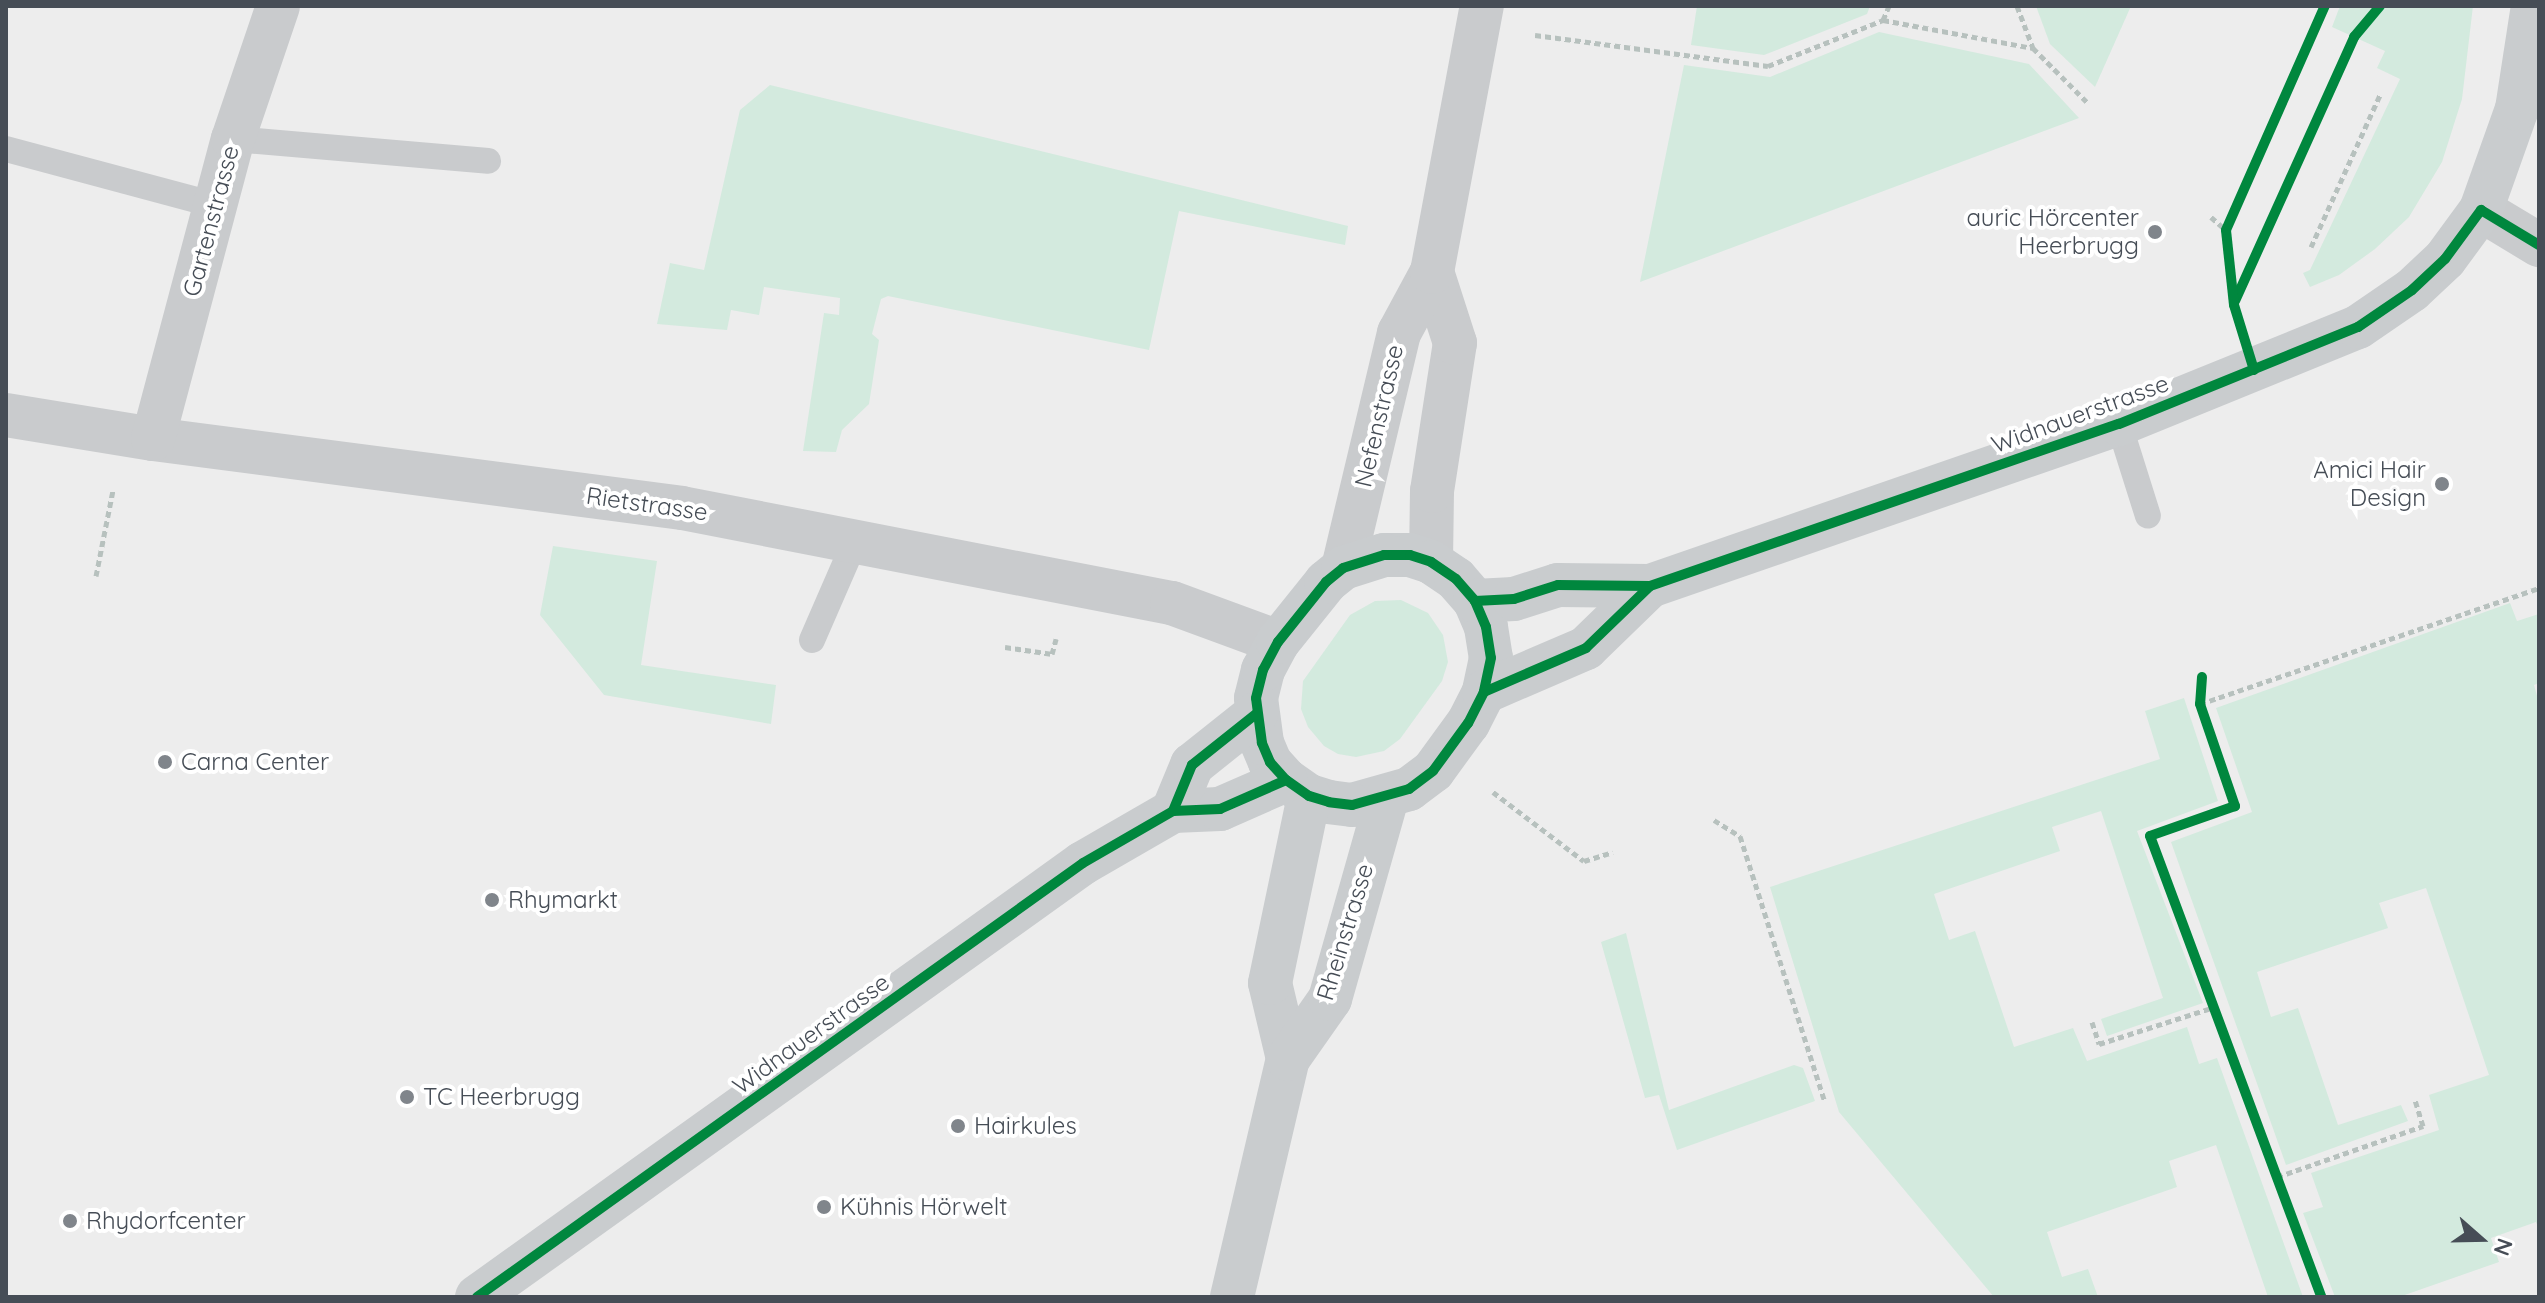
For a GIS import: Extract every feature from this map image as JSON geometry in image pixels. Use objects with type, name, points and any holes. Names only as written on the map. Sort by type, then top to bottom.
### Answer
[{"type":"main road","name":"Widnauerstrasse","points":[[1475,601],[1514,599],[1558,585],[1650,586],[2119,424],[2358,327],[2412,290],[2445,259],[2481,210],[2517,109],[2533,6]]},
{"type":"main road","points":[[1384,555],[1410,555],[1431,562],[1456,579],[1475,601],[1486,627],[1491,658],[1484,692],[1468,723],[1433,771],[1409,789],[1352,805],[1297,788],[1270,762],[1256,714],[1263,670],[1278,642],[1326,582],[1343,568],[1384,555]]},
{"type":"main road","name":"Widnauerstrasse","points":[[1484,692],[1586,648],[1650,586]]},
{"type":"main road","points":[[1173,811],[1192,765],[1256,714]]},
{"type":"main road","name":"Widnauerstrasse","points":[[477,1297],[1083,863],[1173,811],[1220,809],[1297,788]]},
{"type":"main road","name":"Rheinstrasse","points":[[1288,1059],[1270,983],[1297,788]]},
{"type":"main road","name":"Rheinstrasse","points":[[1232,1297],[1288,1059],[1330,999],[1387,797]]},
{"type":"street","name":"Gartenstrasse","points":[[153,439],[233,139],[278,6]]},
{"type":"street","name":"Nefenstrasse","points":[[1343,568],[1399,333],[1432,272],[1482,6]]},
{"type":"street","points":[[2481,210],[2539,245]]},
{"type":"street","name":"Nefenstrasse","points":[[1431,562],[1432,491],[1455,343],[1432,272]]},
{"type":"street","name":"Rietstrasse","points":[[6,415],[153,439],[682,508],[1172,603],[1278,642]]},
{"type":"lane","points":[[233,139],[488,161]]},
{"type":"lane","points":[[6,149],[215,205]]},
{"type":"lane","points":[[2119,424],[2148,516]]},
{"type":"lane","points":[[812,640],[855,541]]},
{"type":"path","points":[[1883,20],[1889,6]]},
{"type":"path","points":[[2017,6],[2033,48],[2088,103]]},
{"type":"path","points":[[1526,33],[1768,66],[1883,20],[2033,48]]},
{"type":"path","points":[[2311,247],[2381,93]]},
{"type":"path","points":[[2228,245],[2226,230],[2232,216]]},
{"type":"path","points":[[2211,217],[2226,230]]},
{"type":"path","points":[[95,429],[90,477],[115,481],[96,576]]},
{"type":"path","points":[[2200,704],[2539,588]]},
{"type":"path","points":[[2201,691],[2200,704],[2205,719]]},
{"type":"path","points":[[1493,792],[1584,861],[1613,852]]},
{"type":"path","points":[[1714,820],[1740,836],[1825,1102]]},
{"type":"path","points":[[2209,993],[2219,1021]]},
{"type":"path","points":[[2092,1022],[2099,1044],[2214,1007]]},
{"type":"path","points":[[2277,1177],[2423,1126],[2415,1100]]},
{"type":"path","points":[[2272,1163],[2282,1190]]},
{"type":"green space","points":[[1697,6],[1870,6],[1867,14],[1764,55],[1691,45]]},
{"type":"green space","points":[[2036,6],[2131,6],[2095,87],[2050,44]]},
{"type":"green space","points":[[2340,6],[2473,6],[2462,99],[2442,162],[2409,217],[2375,249],[2339,275],[2310,287],[2303,273],[2310,270],[2400,79],[2377,68],[2385,51],[2332,27]]},
{"type":"green space","points":[[1879,32],[2029,64],[2079,118],[1640,282],[1684,65],[1770,77]]},
{"type":"green space","points":[[770,85],[1348,226],[1345,245],[1179,211],[1149,350],[888,296],[881,299],[872,334],[879,340],[869,404],[842,430],[836,452],[803,451],[824,313],[839,315],[840,298],[764,287],[759,315],[731,310],[727,330],[657,324],[670,263],[704,270],[740,110]]},
{"type":"green space","points":[[553,546],[657,561],[641,665],[776,685],[771,724],[604,695],[540,615]]},
{"type":"green space","points":[[1401,600],[1428,613],[1443,635],[1448,662],[1442,681],[1400,739],[1384,751],[1356,757],[1338,754],[1324,746],[1308,727],[1301,709],[1303,681],[1350,615],[1375,601]]},
{"type":"green space","points":[[2510,603],[2517,621],[2539,614],[2539,683],[2534,685],[2539,703],[2539,1229],[2536,1222],[2491,1238],[2499,1262],[2399,1297],[2335,1297],[2303,1213],[2323,1207],[2311,1173],[2439,1130],[2429,1095],[2489,1075],[2426,888],[2379,903],[2388,928],[2257,972],[2271,1017],[2298,1008],[2338,1125],[2401,1105],[2408,1121],[2286,1165],[2171,842],[2252,812],[2216,708]]},
{"type":"green space","points":[[2184,698],[2218,801],[2137,831],[2203,1003],[2107,1036],[2101,1019],[2163,998],[2101,811],[2052,827],[2060,851],[1934,894],[1949,940],[1975,931],[2014,1047],[2073,1028],[2087,1061],[2187,1027],[2199,1064],[2217,1058],[2303,1297],[2268,1297],[2216,1145],[2169,1161],[2177,1187],[2047,1232],[2062,1277],[2088,1269],[2098,1297],[1994,1297],[1839,1112],[1770,887],[2160,759],[2145,711]]},
{"type":"green space","points":[[1626,933],[1669,1110],[1794,1065],[1803,1068],[1815,1101],[1677,1150],[1659,1095],[1645,1098],[1601,942]]},
{"type":"cycle path","points":[[2254,370],[2234,305],[2226,230],[2325,6]]},
{"type":"cycle path","points":[[2235,301],[2354,37],[2380,6]]},
{"type":"cycle path","points":[[1475,601],[1514,599],[1558,585],[1650,586],[2119,424],[2358,327],[2412,290],[2445,259],[2481,210],[2539,245]]},
{"type":"cycle path","points":[[1384,555],[1410,555],[1431,562],[1456,579],[1475,601],[1486,627],[1491,658],[1484,692],[1468,723],[1433,771],[1409,789],[1352,805],[1329,802],[1309,796],[1286,780],[1270,762],[1262,743],[1256,698],[1263,670],[1278,642],[1326,582],[1343,568],[1384,555]]},
{"type":"cycle path","points":[[1484,692],[1586,648],[1650,586]]},
{"type":"cycle path","points":[[2202,677],[2200,704],[2235,806],[2150,836],[2321,1297]]},
{"type":"cycle path","points":[[1173,811],[1192,765],[1256,714]]},
{"type":"cycle path","points":[[477,1297],[1083,863],[1173,811],[1220,809],[1286,780]]},
{"type":"place","name":"auric Hörcenter Heerbrugg","points":[[2155,232]]},
{"type":"place","name":"Amici Hair Design","points":[[2442,484]]},
{"type":"place","name":"Carna Center","points":[[165,762]]},
{"type":"place","name":"Rhymarkt","points":[[492,900]]},
{"type":"place","name":"TC Heerbrugg","points":[[407,1097]]},
{"type":"place","name":"Hairkules","points":[[958,1126]]},
{"type":"place","name":"Kühnis Hörwelt","points":[[824,1207]]},
{"type":"place","name":"Rhydorfcenter","points":[[70,1221]]}]
